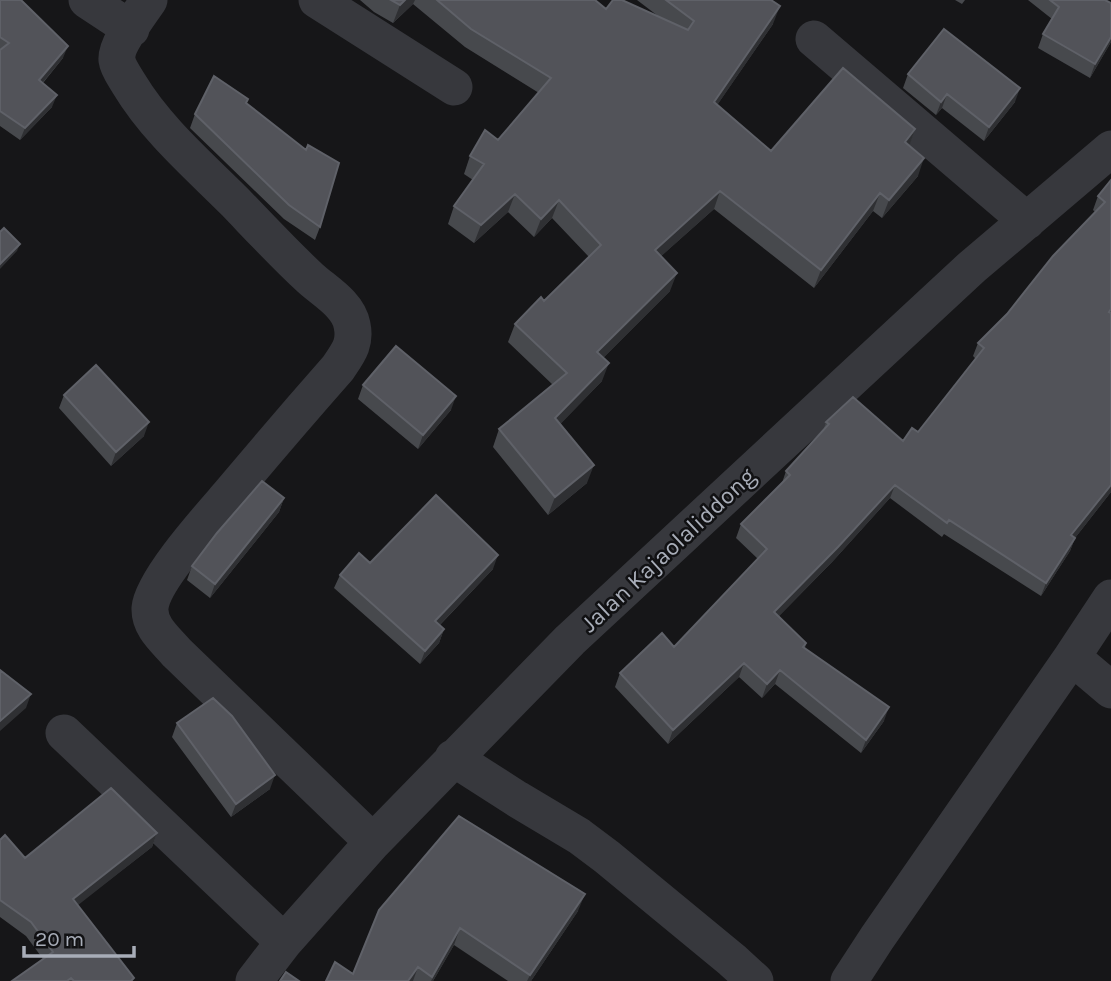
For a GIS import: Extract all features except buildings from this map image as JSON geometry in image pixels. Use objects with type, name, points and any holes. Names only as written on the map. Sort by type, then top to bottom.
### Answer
[{"type":"street","points":[[88,0],[140,15],[121,41],[117,60],[141,103],[177,145],[349,316],[352,346],[338,368],[193,537],[161,581],[150,609],[155,627],[177,653],[373,842]]},
{"type":"street","points":[[317,0],[454,87]]},
{"type":"street","points":[[814,39],[1027,221]]},
{"type":"street","name":"Jalan Kajaolaliddong","points":[[254,981],[284,942],[373,842],[590,622],[972,267],[1111,149]]},
{"type":"street","points":[[849,981],[1111,598]]},
{"type":"street","points":[[1072,657],[1111,690]]},
{"type":"street","points":[[64,733],[284,942]]},
{"type":"street","points":[[453,758],[588,843],[755,981]]}]
